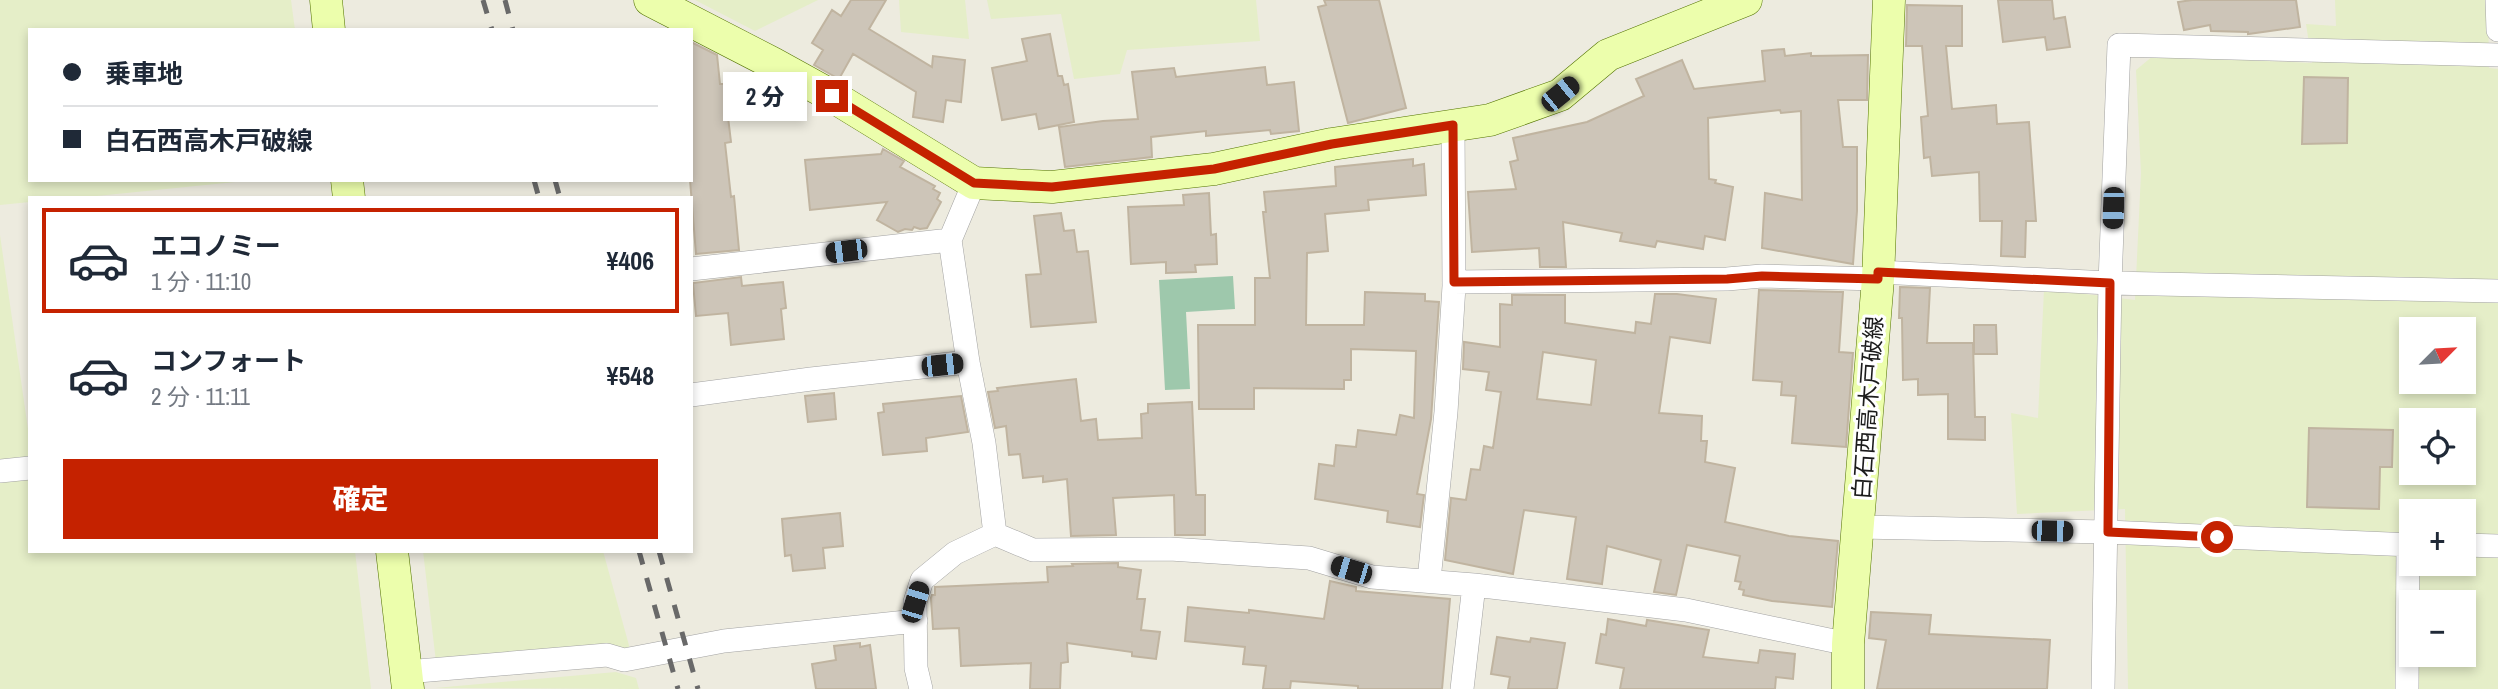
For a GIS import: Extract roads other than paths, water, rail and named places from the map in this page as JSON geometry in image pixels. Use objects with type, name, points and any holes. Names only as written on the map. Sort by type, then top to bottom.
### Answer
[{"type":"main road","points":[[326,0],[329,28]]},
{"type":"main road","points":[[650,0],[832,96],[974,183],[1052,187],[1214,169],[1332,144],[1490,120],[1560,94],[1608,55],[1746,0]]},
{"type":"main road","name":"白石西高木戸破線","points":[[1848,689],[1848,644],[1878,275],[1889,0]]},
{"type":"main road","points":[[392,553],[407,680]]},
{"type":"street","points":[[2497,0],[2498,30]]},
{"type":"street","points":[[2103,689],[2108,532],[2110,283],[2119,45],[2498,55]]},
{"type":"street","points":[[1429,580],[1446,412],[1454,282],[1453,125]]},
{"type":"street","points":[[974,183],[950,240],[968,362],[984,443],[995,534]]},
{"type":"street","points":[[693,269],[950,240]]},
{"type":"street","points":[[1454,282],[1878,275],[2498,291]]},
{"type":"street","points":[[693,396],[811,379],[968,362]]},
{"type":"street","points":[[0,471],[28,468]]},
{"type":"street","points":[[1859,527],[2108,532],[2399,545]]},
{"type":"street","points":[[921,689],[916,667],[915,602],[922,580],[955,552],[995,534],[1033,550],[1170,549],[1309,558],[1372,577],[1429,580],[1686,610],[1848,644]]},
{"type":"street","points":[[2476,545],[2498,546]]},
{"type":"street","points":[[2407,689],[2409,576]]},
{"type":"street","points":[[1462,689],[1474,585]]},
{"type":"street","points":[[407,680],[607,655],[624,660],[724,641],[916,621]]},
{"type":"railway","points":[[483,0],[491,28]]},
{"type":"railway","points":[[505,0],[512,28]]},
{"type":"railway","points":[[535,182],[538,196]]},
{"type":"railway","points":[[556,182],[559,196]]},
{"type":"railway","points":[[640,553],[678,689]]},
{"type":"railway","points":[[660,553],[698,689]]}]
